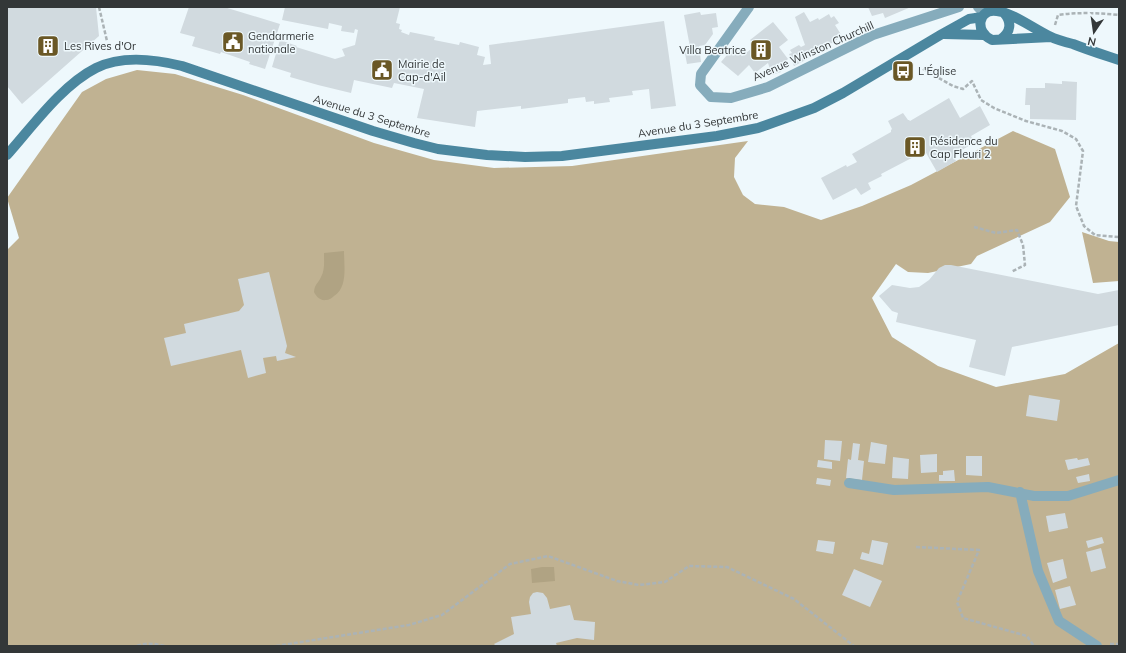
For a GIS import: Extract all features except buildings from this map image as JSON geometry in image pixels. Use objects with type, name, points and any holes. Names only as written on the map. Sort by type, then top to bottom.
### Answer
[{"type":"main road","name":"Avenue du 3 Septembre","points":[[7,155],[58,98],[78,80],[96,68],[118,61],[142,59],[163,61],[182,66],[373,131],[438,149],[495,156],[525,157],[562,156],[717,136],[758,128],[814,108],[843,93],[969,19],[982,13],[995,10],[1019,19],[1050,37],[1119,60]]},
{"type":"main road","points":[[982,13],[980,26],[984,35]]},
{"type":"main road","points":[[1001,39],[1006,36],[1010,27],[1008,17],[1004,13]]},
{"type":"main road","name":"Avenue du 3 Septembre","points":[[942,34],[984,35],[992,40],[1050,37]]},
{"type":"street","name":"Avenue Winston Churchill","points":[[749,7],[701,74],[700,85],[711,97],[731,98],[768,87],[873,35],[959,7]]},
{"type":"street","points":[[849,483],[894,490],[988,487],[1020,492],[1034,496],[1068,496],[1119,480]]},
{"type":"street","points":[[1020,492],[1038,571],[1059,621],[1097,646]]},
{"type":"path","points":[[99,7],[107,41]]},
{"type":"path","points":[[1050,37],[1058,15],[1091,12],[1119,15]]},
{"type":"path","points":[[923,69],[953,86],[963,89],[972,81],[981,100],[994,108],[1026,121],[1062,131],[1076,139],[1083,151],[1076,206],[1084,226],[1095,235],[1119,237]]},
{"type":"path","points":[[974,227],[996,233],[1017,230],[1023,245],[1025,266],[1011,272]]},
{"type":"path","points":[[916,547],[979,550],[957,602],[963,618],[1027,636],[1034,646]]},
{"type":"path","points":[[276,646],[409,625],[442,615],[510,564],[548,556],[617,581],[639,586],[665,582],[689,566],[727,567],[794,599],[854,646]]},
{"type":"path","points":[[137,646],[143,643],[165,646]]},
{"type":"shaded area","points":[[137,70],[175,74],[243,95],[374,143],[434,160],[494,168],[572,166],[748,141],[735,158],[734,177],[743,195],[755,204],[784,207],[821,220],[862,206],[911,185],[1013,131],[1055,149],[1070,197],[1050,222],[977,256],[971,264],[928,273],[908,272],[896,264],[872,298],[892,337],[938,366],[996,387],[1065,374],[1119,343],[1119,646],[7,646],[7,250],[19,238],[7,198],[82,92],[106,79]]},
{"type":"shaded area","points":[[1082,232],[1109,241],[1119,242],[1119,281],[1093,283]]},
{"type":"shaded area","points":[[344,251],[345,269],[341,287],[330,299],[320,299],[314,292],[323,271],[324,253]]},
{"type":"shaded area","points":[[554,567],[555,581],[532,583],[531,569]]},
{"type":"place","name":"Gendarmerie nationale","points":[[233,42]]},
{"type":"place","name":"Les Rives d'Or","points":[[48,46]]},
{"type":"place","name":"Villa Beatrice","points":[[761,50]]},
{"type":"place","name":"Mairie de Cap-d'Ail","points":[[382,70]]},
{"type":"place","name":"L'Église","points":[[903,71]]},
{"type":"place","name":"Résidence du Cap Fleuri 2","points":[[915,147]]}]
